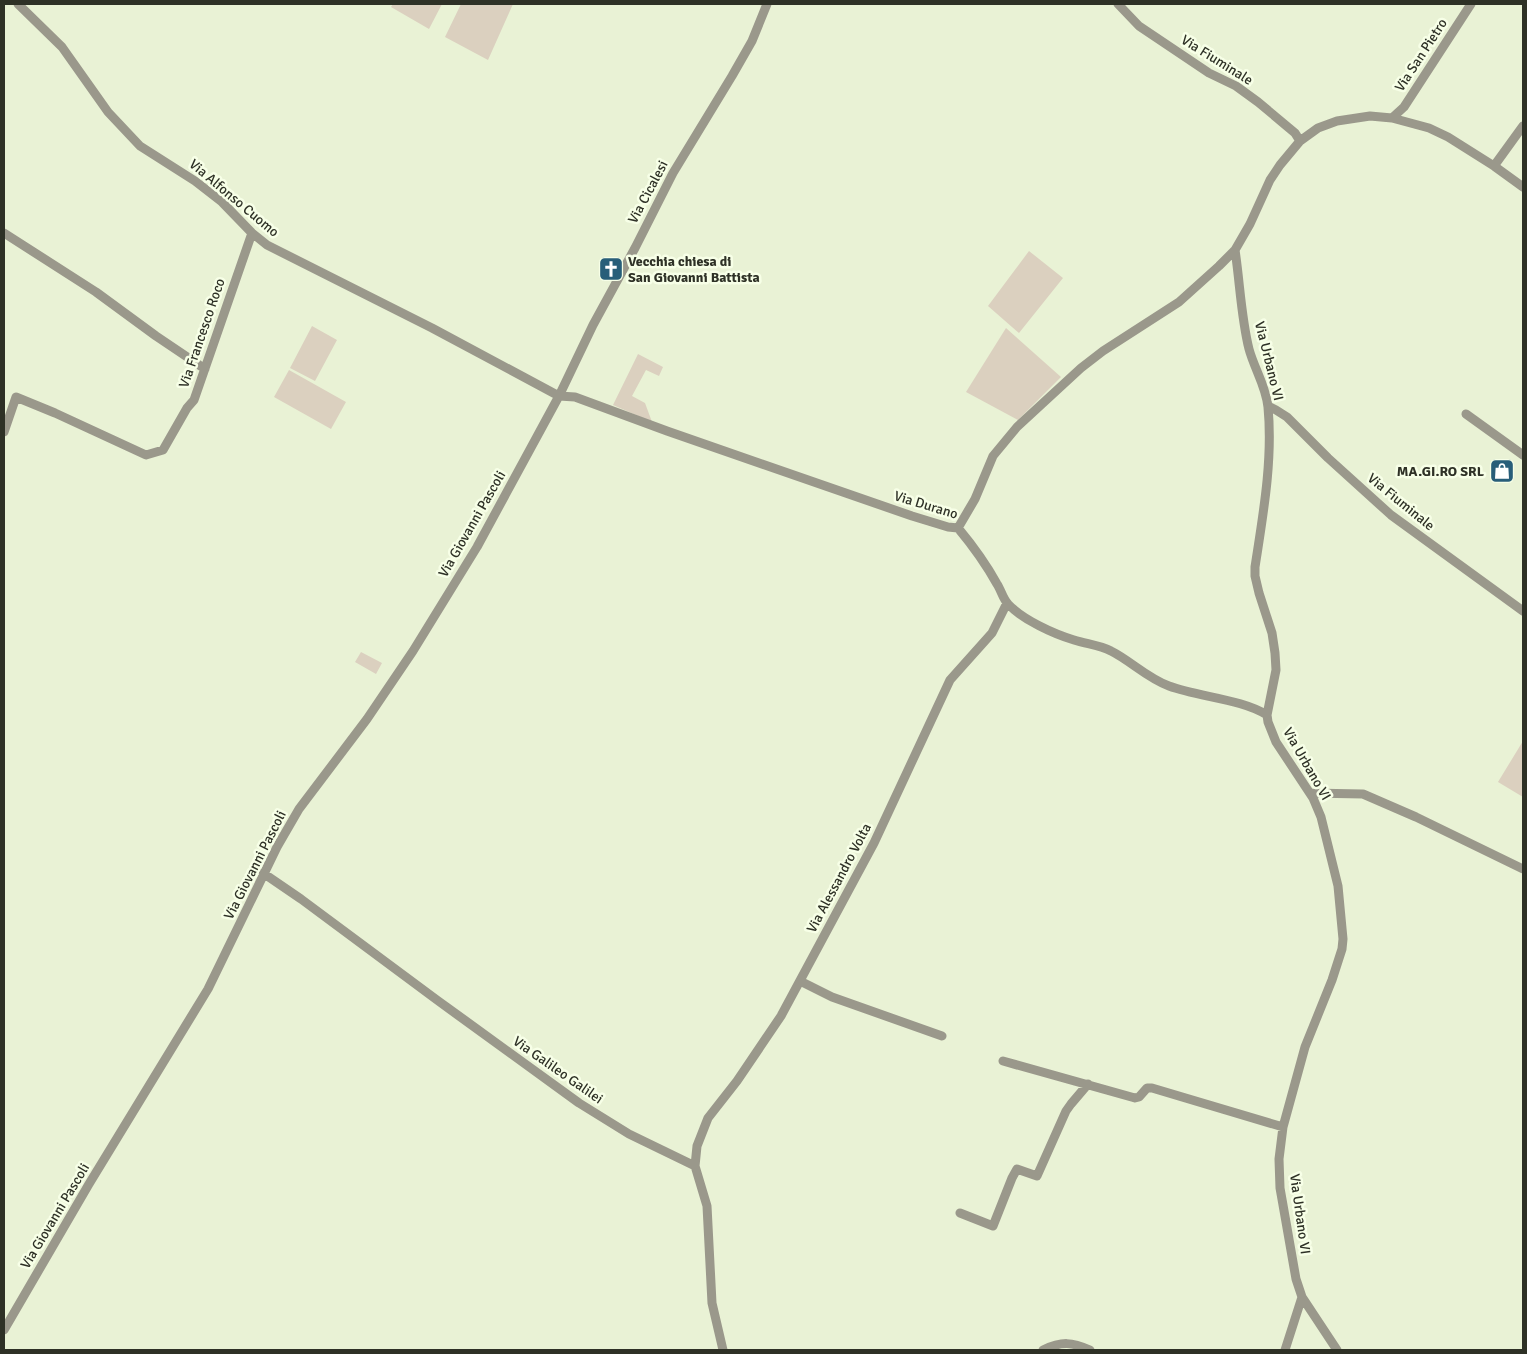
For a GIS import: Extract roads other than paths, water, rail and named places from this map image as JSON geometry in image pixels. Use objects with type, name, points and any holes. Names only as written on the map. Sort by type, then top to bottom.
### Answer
[{"type":"street","name":"Via Alfonso Cuomo","points":[[18,4],[62,47],[108,112],[140,146],[189,177],[222,202],[252,233],[267,245],[432,328],[560,396]]},
{"type":"street","name":"Via Cicalesi","points":[[560,396],[594,325],[673,173],[752,41],[767,4]]},
{"type":"street","name":"Via Fiuminale","points":[[1118,4],[1139,26],[1209,73],[1236,86],[1258,102],[1295,133],[1300,142]]},
{"type":"street","name":"Via San Pietro","points":[[1392,118],[1404,107],[1471,4]]},
{"type":"street","points":[[958,528],[976,499],[994,456],[1017,428],[1081,368],[1103,351],[1179,302],[1235,250],[1250,224],[1270,180],[1280,165],[1300,142],[1318,128],[1337,121],[1370,116],[1392,118],[1429,128],[1448,137],[1523,187]]},
{"type":"street","points":[[1494,166],[1523,126]]},
{"type":"street","points":[[4,233],[96,292],[156,336],[205,368]]},
{"type":"street","name":"Via Francesco Roco","points":[[4,432],[16,397],[146,455],[163,450],[187,408],[194,400],[252,233]]},
{"type":"street","name":"Via Urbano VI","points":[[1235,250],[1249,349],[1265,391],[1268,406],[1265,501],[1255,567],[1259,593],[1272,634],[1276,654],[1274,679],[1267,715],[1276,742],[1310,793],[1321,817],[1338,886],[1343,939],[1342,949],[1332,980],[1305,1047],[1283,1127],[1279,1159],[1280,1188],[1296,1279],[1302,1297],[1337,1350]]},
{"type":"street","name":"Via Durano","points":[[560,396],[574,397],[912,516],[948,527],[958,528],[977,551],[998,585],[1007,604],[1031,621],[1072,640],[1109,650],[1146,675],[1166,685],[1250,706],[1267,715]]},
{"type":"street","name":"Via Giovanni Pascoli","points":[[4,1330],[89,1184],[208,989],[263,873],[299,809],[367,719],[413,651],[476,547],[560,396]]},
{"type":"street","name":"Via Fiuminale","points":[[1268,406],[1287,417],[1328,458],[1392,515],[1523,611]]},
{"type":"street","points":[[1466,414],[1523,455]]},
{"type":"street","name":"Via Alessandro Volta","points":[[695,1166],[698,1146],[708,1118],[781,1016],[874,843],[950,680],[992,633],[1007,604]]},
{"type":"street","points":[[1310,793],[1363,794],[1416,817],[1523,869]]},
{"type":"street","name":"Via Galileo Galilei","points":[[263,873],[301,898],[579,1103],[629,1134],[695,1166]]},
{"type":"street","points":[[800,981],[832,997],[942,1036]]},
{"type":"street","points":[[1003,1061],[1135,1098],[1139,1097],[1147,1088],[1152,1088],[1283,1127]]},
{"type":"street","points":[[960,1213],[993,1226],[1012,1178],[1018,1169],[1037,1176],[1066,1111],[1088,1084]]},
{"type":"street","points":[[695,1166],[707,1206],[712,1303],[723,1350]]},
{"type":"street","points":[[1285,1350],[1302,1297]]},
{"type":"street","points":[[1043,1350],[1060,1343],[1076,1344],[1090,1350]]},
{"type":"place","name":"Vecchia chiesa di San Giovanni Battista","points":[[611,269]]},
{"type":"place","name":"MA.GI.RO SRL","points":[[1502,471]]}]
